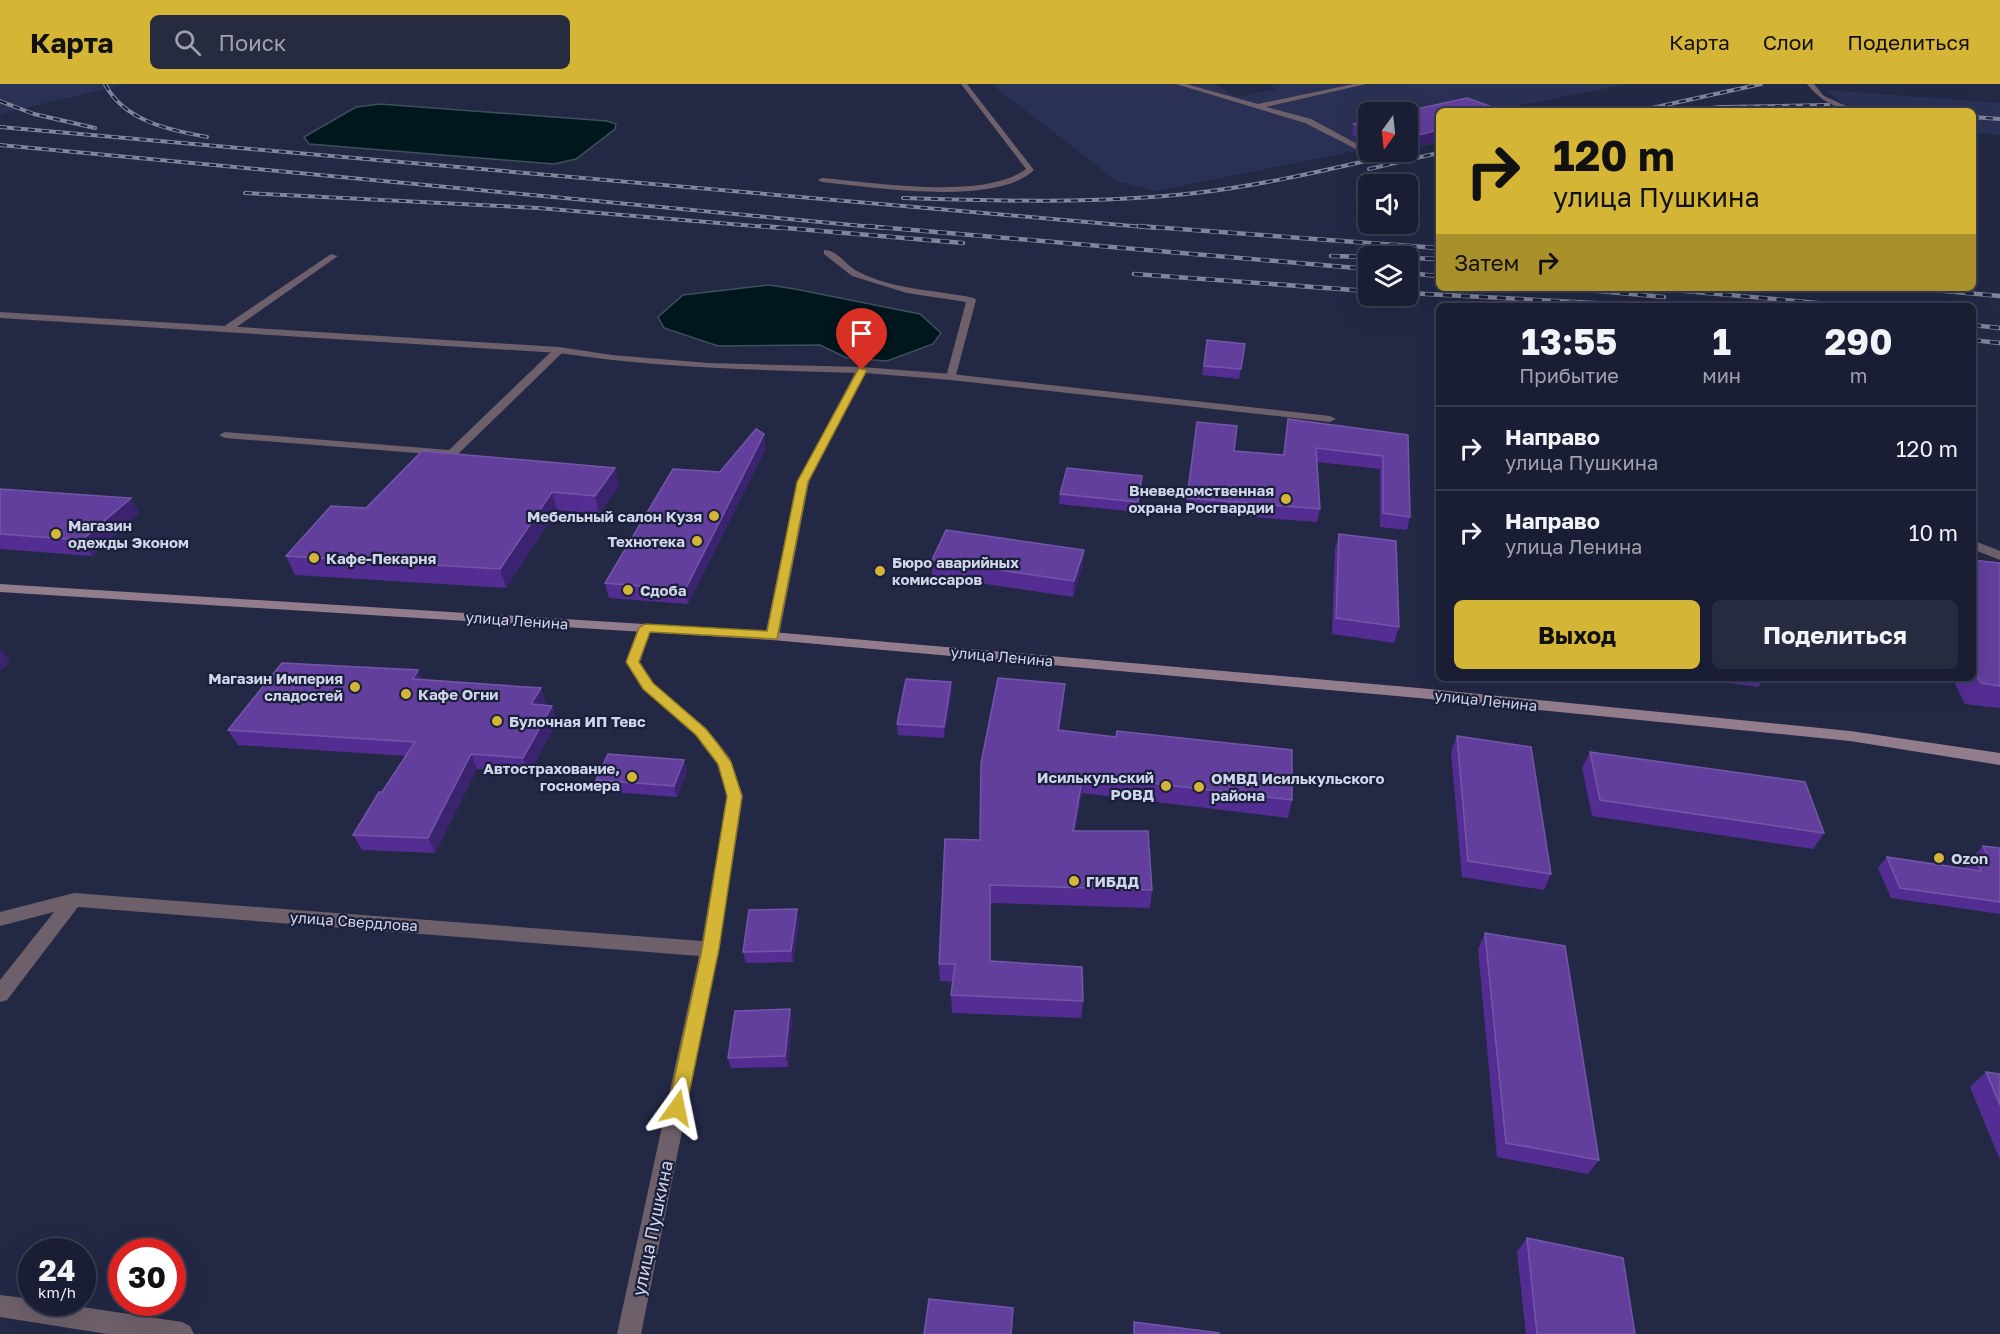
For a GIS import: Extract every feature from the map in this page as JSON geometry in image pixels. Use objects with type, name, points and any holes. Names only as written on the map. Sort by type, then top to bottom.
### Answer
[{"type":"street","points":[[822,180],[968,189],[1012,182],[1026,176],[1030,170],[1026,162],[1005,140],[964,84]]},
{"type":"street","points":[[1179,84],[1308,121],[1358,146]]},
{"type":"street","points":[[1259,107],[1363,84]]},
{"type":"street","points":[[1810,84],[1822,97],[1847,108]]},
{"type":"street","points":[[827,252],[855,274],[907,290],[971,300],[951,377]]},
{"type":"street","points":[[227,329],[334,256]]},
{"type":"street","points":[[0,315],[559,350],[612,358],[708,366],[862,370],[951,377],[1330,419]]},
{"type":"street","points":[[225,435],[452,454],[559,350]]},
{"type":"street","points":[[772,636],[803,482],[862,370]]},
{"type":"street","points":[[1976,546],[2000,556]]},
{"type":"street","name":"улица Ленина","points":[[0,588],[772,636],[1454,696],[1850,736],[2000,759]]},
{"type":"street","name":"улица Пушкина","points":[[629,1334],[710,949],[735,796],[724,762],[719,755],[701,732],[648,686],[633,662],[645,628]]},
{"type":"street","points":[[0,994],[74,900]]},
{"type":"street","name":"улица Свердлова","points":[[0,919],[74,900],[710,949]]},
{"type":"street","points":[[0,1306],[182,1334]]},
{"type":"shaded area","points":[[0,84],[126,84],[0,114]]},
{"type":"shaded area","points":[[991,84],[1216,84],[1237,97],[1276,89],[1269,84],[1627,84],[1507,108],[1436,108],[1436,144],[1418,148],[1418,102],[1358,102],[1358,150],[1156,191],[1117,181]]},
{"type":"shaded area","points":[[1826,90],[2000,103],[2000,135],[1976,133],[1976,108],[1854,108],[1842,103]]},
{"type":"shaded area","points":[[380,104],[607,121],[616,124],[615,129],[576,159],[554,164],[309,144],[304,137],[356,107]]},
{"type":"shaded area","points":[[769,285],[920,314],[941,333],[933,344],[887,361],[847,358],[820,345],[718,346],[664,328],[658,317],[683,295]]},
{"type":"building","points":[[1467,98],[1495,108],[1436,108],[1436,131],[1418,135],[1418,109]]},
{"type":"building","points":[[1207,340],[1245,344],[1241,369],[1204,366]]},
{"type":"building","points":[[1288,419],[1408,435],[1410,517],[1383,513],[1383,456],[1316,448],[1320,509],[1187,498],[1197,422],[1237,426],[1234,451],[1284,455]]},
{"type":"building","points":[[756,429],[764,434],[685,590],[605,583],[673,469],[720,472]]},
{"type":"building","points":[[422,451],[615,468],[595,496],[552,492],[500,569],[286,556],[331,506],[366,508]]},
{"type":"building","points":[[1067,468],[1142,476],[1138,502],[1060,494]]},
{"type":"building","points":[[0,489],[131,498],[82,540],[0,534]]},
{"type":"building","points":[[946,530],[1084,550],[1074,581],[932,560]]},
{"type":"building","points":[[1339,534],[1396,541],[1399,627],[1336,618]]},
{"type":"building","points":[[1976,560],[2000,563],[2000,686],[1981,683],[1976,675]]},
{"type":"building","points":[[282,663],[418,670],[413,679],[541,688],[531,704],[552,706],[523,758],[471,754],[428,838],[353,835],[379,792],[382,792],[415,742],[228,730]]},
{"type":"building","points":[[998,678],[1065,684],[1058,730],[1116,737],[1117,731],[1292,750],[1292,800],[1083,775],[1073,831],[1148,831],[1152,890],[990,885],[990,961],[1082,967],[1083,1001],[951,995],[955,964],[939,964],[945,839],[980,840],[981,763]]},
{"type":"building","points":[[906,679],[951,682],[944,727],[897,724]]},
{"type":"building","points":[[1457,736],[1531,747],[1551,874],[1468,861]]},
{"type":"building","points":[[1590,752],[1805,782],[1824,833],[1600,800]]},
{"type":"building","points":[[608,754],[684,760],[674,786],[596,780]]},
{"type":"building","points":[[1983,846],[2000,848],[2000,902],[1900,888],[1887,857],[1981,871],[1974,855],[1988,857]]},
{"type":"building","points":[[797,909],[791,951],[743,952],[749,910]]},
{"type":"building","points":[[1485,933],[1565,946],[1599,1160],[1506,1143]]},
{"type":"building","points":[[790,1009],[785,1056],[728,1058],[735,1011]]},
{"type":"building","points":[[1986,1072],[2000,1074],[2000,1105]]},
{"type":"building","points":[[1527,1238],[1623,1258],[1635,1334],[1537,1334]]},
{"type":"building","points":[[929,1299],[1013,1308],[1011,1334],[924,1334]]},
{"type":"building","points":[[1134,1322],[1219,1333],[1219,1334],[1134,1334]]},
{"type":"railway","points":[[105,84],[113,97],[124,107],[149,122],[207,137]]},
{"type":"railway","points":[[1652,108],[1761,84]]},
{"type":"railway","points":[[0,101],[34,114],[95,128]]},
{"type":"railway","points":[[1710,108],[1828,105]]},
{"type":"railway","points":[[1976,117],[2000,119]]},
{"type":"railway","points":[[0,127],[1155,228]]},
{"type":"railway","points":[[0,145],[884,228]]},
{"type":"railway","points":[[1369,169],[1436,153]]},
{"type":"railway","points":[[903,198],[1049,201],[1122,199],[1218,190],[1264,183],[1361,162]]},
{"type":"railway","points":[[245,193],[538,208],[779,228]]},
{"type":"railway","points":[[761,226],[963,243]]},
{"type":"railway","points":[[866,226],[1358,268]]},
{"type":"railway","points":[[1138,226],[1436,248]]},
{"type":"railway","points":[[1331,256],[1358,257]]},
{"type":"railway","points":[[1418,258],[1436,259]]},
{"type":"railway","points":[[1134,274],[1358,290]]},
{"type":"railway","points":[[1418,274],[1436,276]]},
{"type":"railway","points":[[1599,291],[1664,297]]},
{"type":"railway","points":[[1684,291],[1818,303]]},
{"type":"railway","points":[[1944,291],[2000,296]]},
{"type":"railway","points":[[1418,294],[1594,303]]},
{"type":"railway","points":[[1976,325],[2000,328]]},
{"type":"railway","points":[[1976,340],[2000,343]]},
{"type":"place","name":"Вневедомственная охрана Росгвардии","points":[[1286,499]]},
{"type":"place","name":"Мебельный салон Кузя","points":[[714,516]]},
{"type":"place","name":"Магазин одежды Эконом","points":[[56,534]]},
{"type":"place","name":"Технотека","points":[[697,541]]},
{"type":"place","name":"Кафе-Пекарня","points":[[314,558]]},
{"type":"place","name":"Бюро аварийных комиссаров","points":[[880,571]]},
{"type":"place","name":"Сдоба","points":[[628,590]]},
{"type":"place","name":"Магазин Империя сладостей","points":[[355,687]]},
{"type":"place","name":"Кафе Огни","points":[[406,694]]},
{"type":"place","name":"Булочная ИП Тевс","points":[[497,721]]},
{"type":"place","name":"Автострахование, госномера","points":[[632,777]]},
{"type":"place","name":"Исилькульский РОВД","points":[[1166,786]]},
{"type":"place","name":"ОМВД Исилькульского района","points":[[1199,787]]},
{"type":"place","name":"Ozon","points":[[1939,858]]},
{"type":"place","name":"ГИБДД","points":[[1074,881]]},
{"type":"route","points":[[677,1108],[710,949],[735,796],[724,762],[713,747],[701,732],[648,686],[633,662],[645,628],[772,636],[803,482],[862,370]]}]
